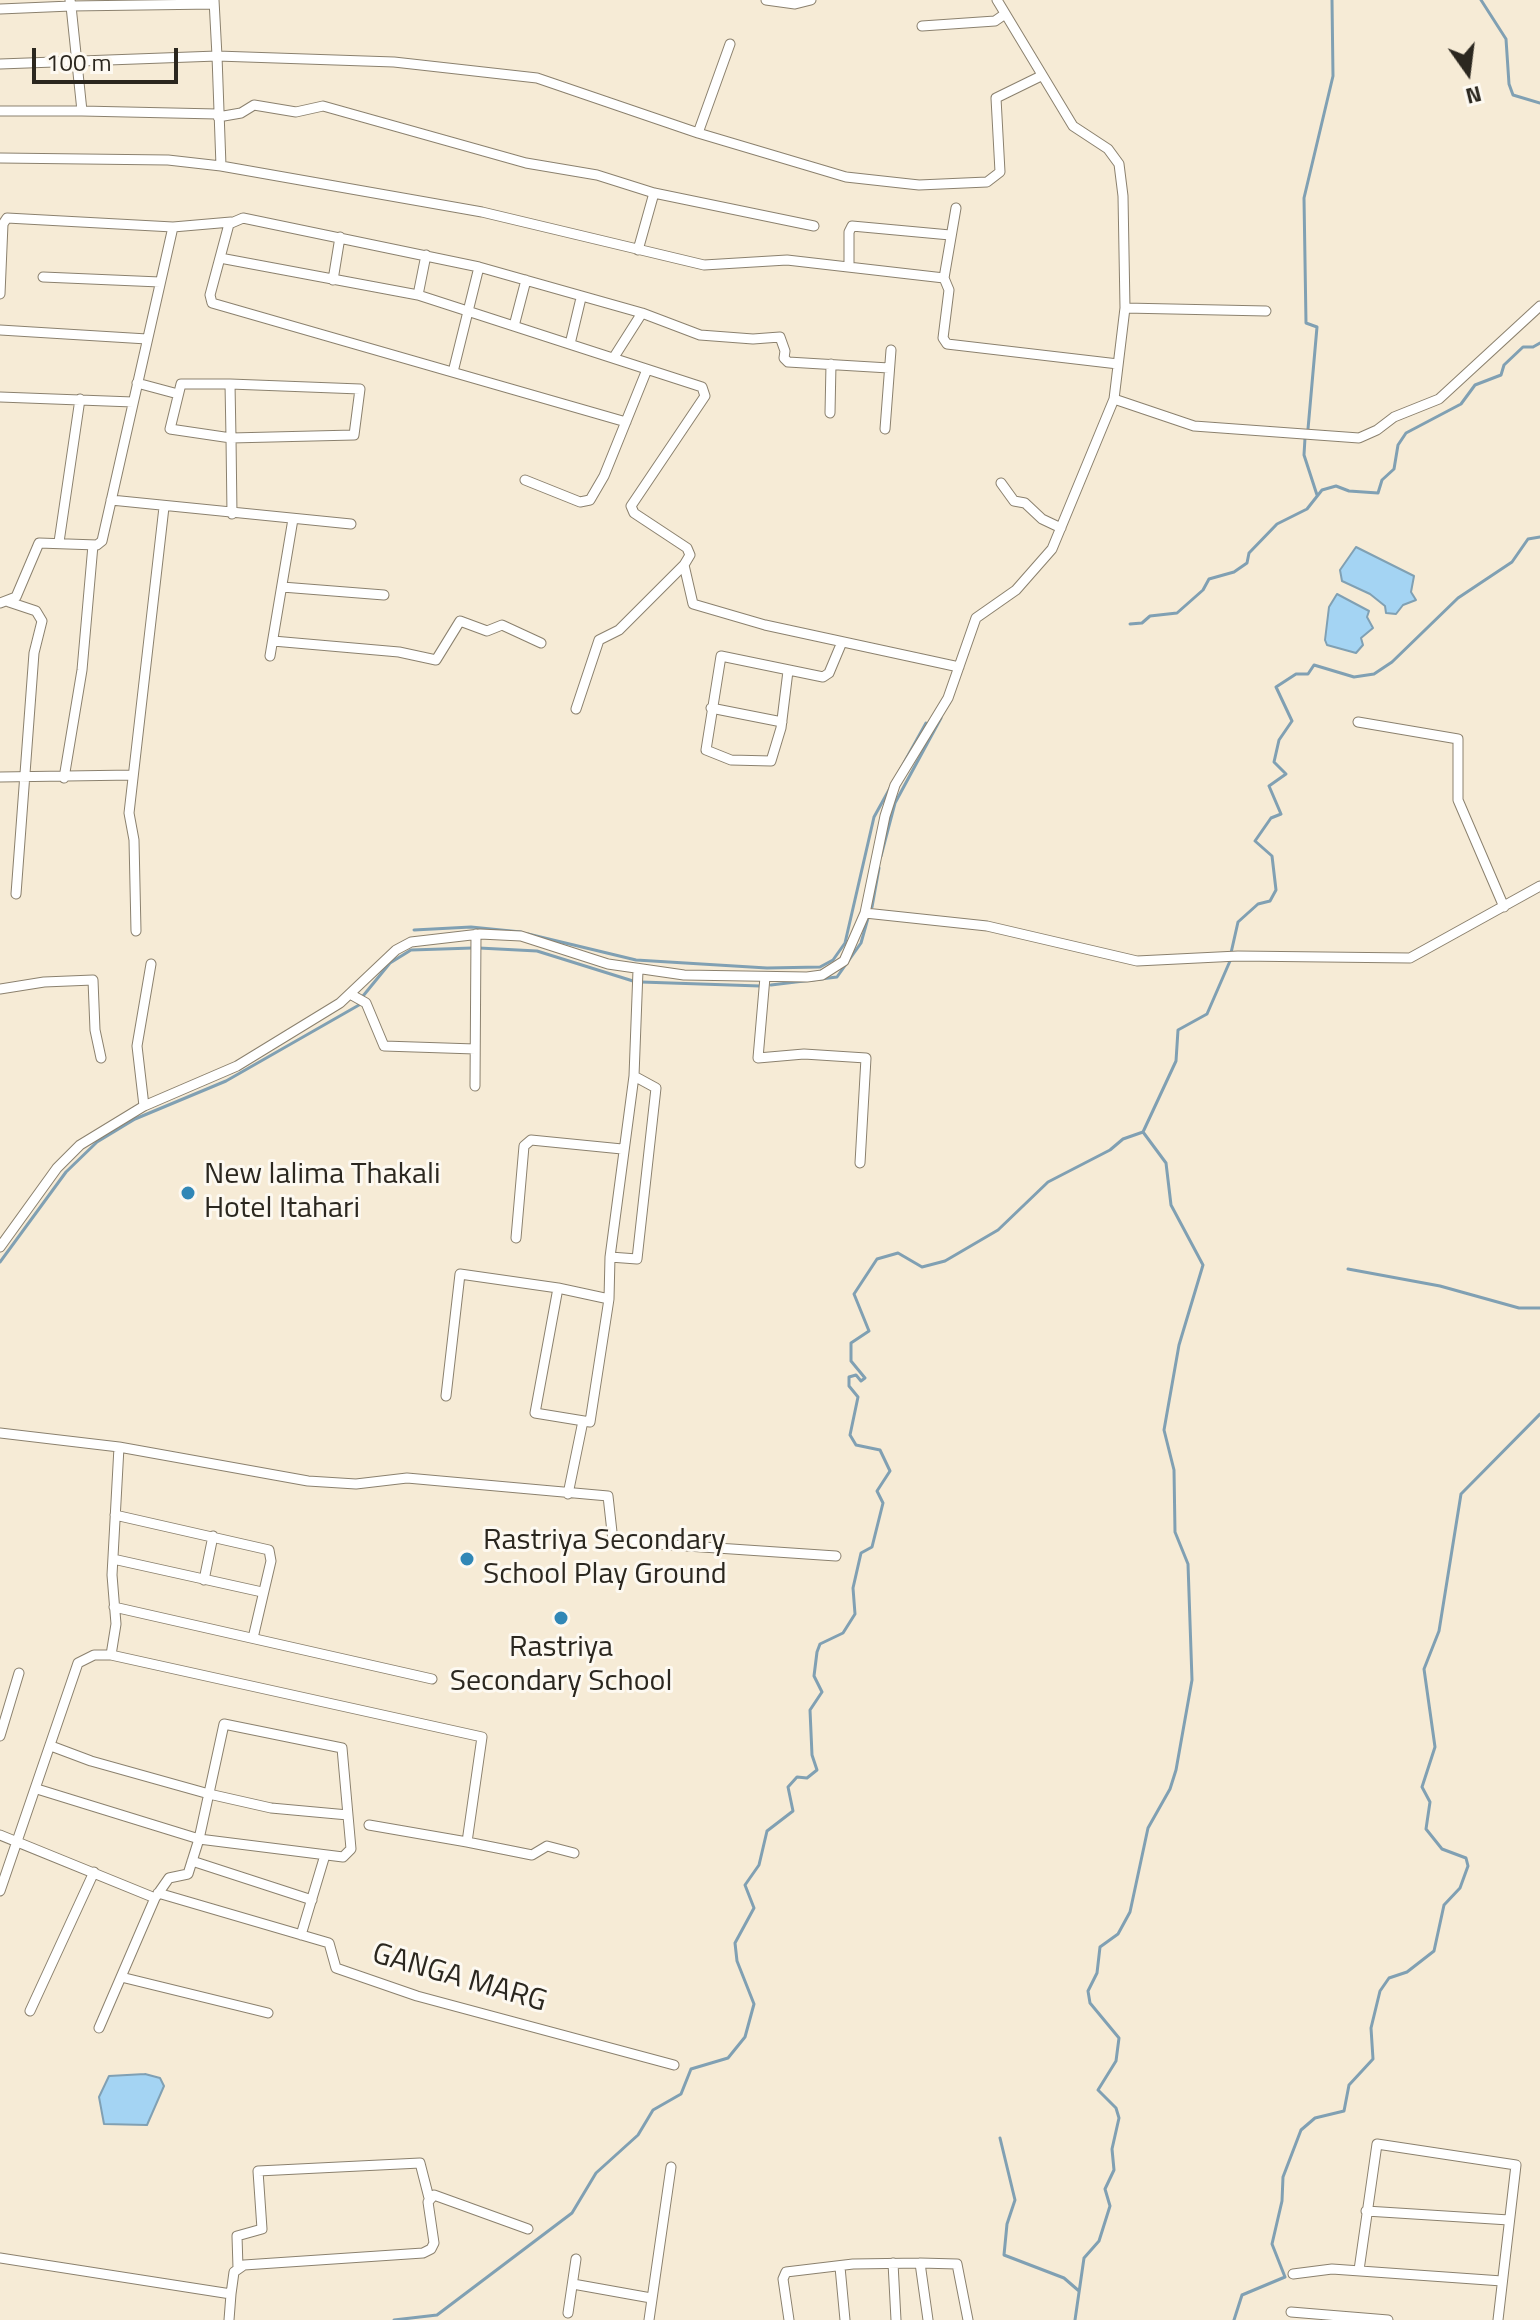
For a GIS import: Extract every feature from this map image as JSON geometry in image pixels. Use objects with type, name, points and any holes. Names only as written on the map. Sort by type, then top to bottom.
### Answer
[{"type":"street","points":[[766,0],[795,4],[811,0]]},
{"type":"street","points":[[0,1247],[57,1168],[80,1145],[144,1106],[237,1066],[350,994],[396,950],[411,942],[476,934],[521,936],[586,958],[638,970],[765,977],[807,977],[834,969],[844,961],[865,913],[885,816],[895,785],[948,698],[976,618],[1035,571],[1061,528],[1114,399],[1125,308],[1123,196],[1119,164],[1108,149],[1073,126],[997,0]]},
{"type":"street","points":[[0,9],[71,3],[214,2],[221,166]]},
{"type":"street","points":[[71,3],[82,111]]},
{"type":"street","points":[[922,26],[995,21],[1005,14]]},
{"type":"street","points":[[698,133],[730,44]]},
{"type":"street","points":[[0,64],[217,56],[394,62],[537,78],[698,133],[846,177],[919,185],[987,182],[1000,172],[996,98],[1041,76]]},
{"type":"street","points":[[0,111],[218,115],[241,113],[254,105],[296,112],[323,106],[526,163],[597,175],[654,193],[814,226]]},
{"type":"street","points":[[0,158],[168,160],[221,166],[482,212],[704,265],[787,260],[944,278]]},
{"type":"street","points":[[638,250],[654,193]]},
{"type":"street","points":[[956,208],[944,278],[949,290],[943,338],[947,344],[1118,364]]},
{"type":"street","points":[[0,294],[3,224],[7,218],[173,227],[231,222],[243,218],[479,267],[642,313],[700,335],[753,339],[780,337],[784,358],[788,362],[889,368]]},
{"type":"street","points":[[231,222],[210,295],[212,303],[626,422]]},
{"type":"street","points":[[849,266],[849,232],[852,226],[950,235]]},
{"type":"street","points":[[4,602],[16,597],[36,546],[43,541],[102,543],[173,227]]},
{"type":"street","points":[[333,280],[340,237]]},
{"type":"street","points":[[418,295],[426,255]]},
{"type":"street","points":[[220,258],[418,295],[614,357],[646,372],[702,387],[705,393],[631,506],[634,513],[687,548],[690,555],[684,565],[619,630],[599,640],[576,709]]},
{"type":"street","points":[[453,372],[479,267]]},
{"type":"street","points":[[43,277],[160,282]]},
{"type":"street","points":[[514,326],[526,280]]},
{"type":"street","points":[[570,344],[581,298]]},
{"type":"street","points":[[1114,399],[1194,426],[1359,438],[1377,430],[1394,417],[1439,399],[1540,306]]},
{"type":"street","points":[[1125,308],[1266,311]]},
{"type":"street","points":[[614,357],[642,313]]},
{"type":"street","points":[[0,330],[147,339]]},
{"type":"street","points":[[885,429],[891,350]]},
{"type":"street","points":[[830,413],[831,364]]},
{"type":"street","points":[[525,480],[585,503],[604,476],[646,372]]},
{"type":"street","points":[[137,383],[178,394]]},
{"type":"street","points":[[181,384],[360,389],[354,435],[231,438],[170,429],[178,394],[181,384]]},
{"type":"street","points":[[230,384],[232,514]]},
{"type":"street","points":[[0,397],[133,402]]},
{"type":"street","points":[[59,542],[80,399]]},
{"type":"street","points":[[1001,483],[1014,501],[1025,503],[1042,519],[1061,528]]},
{"type":"street","points":[[111,500],[351,524]]},
{"type":"street","points":[[136,931],[134,840],[129,813],[164,507]]},
{"type":"street","points":[[270,656],[293,519]]},
{"type":"street","points":[[64,778],[82,670],[93,545]]},
{"type":"street","points":[[684,565],[689,598],[693,604],[842,642],[959,667]]},
{"type":"street","points":[[282,587],[384,595]]},
{"type":"street","points":[[4,602],[36,611],[42,621],[34,653],[16,894]]},
{"type":"street","points":[[273,641],[399,652],[436,660],[460,621],[487,631],[502,625],[541,643]]},
{"type":"street","points":[[788,671],[782,722],[771,761],[731,760],[706,750],[721,656],[823,677],[829,673],[842,642]]},
{"type":"street","points":[[711,708],[782,722]]},
{"type":"street","points":[[1358,722],[1458,739],[1458,800],[1504,907]]},
{"type":"street","points":[[0,777],[133,775]]},
{"type":"street","points":[[865,913],[987,926],[1137,961],[1233,957],[1410,958],[1540,886]]},
{"type":"street","points":[[475,1086],[476,934]]},
{"type":"street","points":[[144,1106],[137,1046],[151,964]]},
{"type":"street","points":[[558,1288],[535,1413],[590,1422],[609,1299],[610,1257],[622,1149],[634,1076],[638,970]]},
{"type":"street","points":[[765,977],[758,1058],[804,1054],[866,1058],[860,1163]]},
{"type":"street","points":[[0,989],[44,982],[93,980],[95,1030],[101,1058]]},
{"type":"street","points":[[350,994],[366,1003],[384,1046],[475,1049]]},
{"type":"street","points":[[610,1257],[637,1259],[656,1088],[634,1076]]},
{"type":"street","points":[[516,1238],[524,1146],[531,1140],[622,1149]]},
{"type":"street","points":[[446,1396],[460,1274],[558,1288],[609,1299]]},
{"type":"street","points":[[568,1494],[583,1421]]},
{"type":"street","points":[[0,1433],[119,1447],[308,1481],[356,1484],[407,1478],[608,1496],[613,1541],[836,1556]]},
{"type":"street","points":[[111,1655],[119,1447]]},
{"type":"street","points":[[115,1515],[269,1550],[271,1561],[253,1638]]},
{"type":"street","points":[[204,1580],[213,1536]]},
{"type":"street","points":[[113,1559],[262,1592]]},
{"type":"street","points":[[114,1607],[432,1679]]},
{"type":"street","points":[[0,1891],[20,1841],[78,1663],[94,1655],[111,1655],[482,1737],[467,1842]]},
{"type":"street","points":[[0,1736],[3,1713],[19,1673]]},
{"type":"street","points":[[37,1789],[199,1839],[325,1855],[349,1854],[342,1748],[224,1724],[199,1839],[188,1874],[169,1878],[157,1895],[99,2028]]},
{"type":"street","points":[[51,1746],[91,1761],[209,1794],[271,1808],[348,1815]]},
{"type":"street","points":[[369,1825],[532,1855],[547,1846],[574,1853]]},
{"type":"street","name":"GANGA MARG","points":[[0,1835],[157,1895],[329,1943],[334,1966],[417,1996],[674,2065]]},
{"type":"street","points":[[301,1935],[325,1855]]},
{"type":"street","points":[[192,1861],[312,1900]]},
{"type":"street","points":[[30,2011],[94,1872]]},
{"type":"street","points":[[121,1977],[268,2013]]},
{"type":"street","points":[[1359,2270],[1375,2146],[1379,2142],[1516,2165],[1498,2320]]},
{"type":"street","points":[[229,2320],[231,2294],[238,2268],[237,2236],[262,2229],[258,2171],[420,2163],[429,2198],[434,2243],[423,2253],[238,2268]]},
{"type":"street","points":[[649,2320],[671,2167]]},
{"type":"street","points":[[429,2198],[440,2195],[528,2229]]},
{"type":"street","points":[[1366,2211],[1509,2220]]},
{"type":"street","points":[[0,2258],[231,2294]]},
{"type":"street","points":[[568,2313],[576,2259]]},
{"type":"street","points":[[893,2263],[896,2320]]},
{"type":"street","points":[[920,2263],[928,2320]]},
{"type":"street","points":[[789,2320],[783,2279],[786,2272],[920,2263],[957,2264],[968,2320]]},
{"type":"street","points":[[840,2267],[845,2320]]},
{"type":"street","points":[[1293,2274],[1332,2269],[1502,2281]]},
{"type":"street","points":[[573,2284],[651,2298]]},
{"type":"street","points":[[1291,2312],[1388,2320]]},
{"type":"water","points":[[1356,547],[1414,576],[1411,592],[1416,600],[1403,605],[1396,614],[1386,613],[1385,606],[1370,594],[1342,581],[1340,570]]},
{"type":"water","points":[[1337,594],[1369,611],[1367,617],[1373,628],[1361,638],[1363,645],[1356,653],[1327,645],[1325,640],[1329,607]]},
{"type":"water","points":[[145,2074],[160,2078],[164,2086],[147,2125],[104,2124],[99,2097],[109,2076]]},
{"type":"waterway","points":[[1308,429],[1317,327],[1306,323],[1304,198],[1333,76],[1332,0]]},
{"type":"waterway","points":[[1481,0],[1506,39],[1509,84],[1513,95],[1540,103]]},
{"type":"waterway","points":[[1130,624],[1142,623],[1150,616],[1177,613],[1203,590],[1209,579],[1234,572],[1247,563],[1249,553],[1277,524],[1307,509],[1322,490],[1336,486],[1349,491],[1378,493],[1382,480],[1394,469],[1398,445],[1406,433],[1461,404],[1475,385],[1501,375],[1504,365],[1523,347],[1540,343]]},
{"type":"waterway","points":[[1305,438],[1304,455],[1317,495]]},
{"type":"waterway","points":[[1231,953],[1238,922],[1258,904],[1270,901],[1276,890],[1272,856],[1255,841],[1271,818],[1281,814],[1269,786],[1286,774],[1274,762],[1279,740],[1292,721],[1276,687],[1296,674],[1308,674],[1314,665],[1354,677],[1374,674],[1392,662],[1458,598],[1512,562],[1528,539],[1540,537]]},
{"type":"waterway","points":[[881,856],[895,803],[941,718]]},
{"type":"waterway","points":[[528,934],[636,960],[767,968],[820,967],[833,960],[845,943],[874,817],[926,723]]},
{"type":"waterway","points":[[872,907],[879,868]]},
{"type":"waterway","points":[[771,985],[837,977],[861,943],[868,918]]},
{"type":"waterway","points":[[414,930],[471,927],[521,932]]},
{"type":"waterway","points":[[363,996],[390,963],[411,950],[473,948]]},
{"type":"waterway","points":[[479,948],[537,951],[633,981]]},
{"type":"waterway","points":[[394,2320],[437,2315],[572,2213],[596,2173],[638,2135],[653,2110],[681,2094],[691,2069],[728,2058],[745,2037],[754,2004],[737,1961],[735,1943],[754,1908],[745,1885],[759,1865],[767,1831],[793,1811],[788,1787],[797,1777],[807,1778],[817,1770],[812,1755],[810,1710],[822,1692],[814,1676],[817,1652],[820,1644],[843,1633],[855,1614],[853,1588],[861,1553],[872,1547],[883,1503],[877,1491],[890,1471],[880,1450],[856,1445],[850,1435],[858,1397],[849,1386],[849,1377],[856,1375],[861,1381],[865,1378],[851,1361],[851,1343],[869,1331],[854,1294],[877,1259],[898,1253],[922,1267],[945,1261],[998,1230],[1048,1182],[1110,1150],[1123,1139],[1143,1132],[1176,1061],[1178,1030],[1207,1014],[1230,961]]},
{"type":"waterway","points":[[641,982],[760,986]]},
{"type":"waterway","points":[[0,1262],[66,1172],[97,1142],[135,1119],[226,1081],[359,1005]]},
{"type":"waterway","points":[[1075,2320],[1084,2258],[1099,2241],[1110,2206],[1105,2189],[1114,2170],[1112,2149],[1119,2118],[1116,2108],[1098,2090],[1116,2061],[1119,2038],[1090,2003],[1088,1991],[1097,1973],[1100,1947],[1118,1934],[1130,1912],[1148,1828],[1170,1789],[1176,1770],[1192,1680],[1188,1564],[1175,1532],[1174,1470],[1164,1430],[1179,1345],[1203,1265],[1171,1205],[1166,1163],[1143,1132]]},
{"type":"waterway","points":[[1348,1269],[1440,1286],[1519,1308],[1540,1308]]},
{"type":"waterway","points":[[1234,2320],[1242,2295],[1285,2277],[1272,2244],[1282,2201],[1283,2177],[1301,2130],[1315,2118],[1344,2111],[1349,2085],[1373,2059],[1371,2028],[1380,1991],[1389,1978],[1407,1972],[1434,1951],[1444,1905],[1460,1888],[1468,1866],[1466,1858],[1442,1849],[1426,1829],[1430,1802],[1422,1787],[1435,1747],[1424,1669],[1439,1631],[1461,1494],[1540,1414]]},
{"type":"waterway","points":[[1000,2138],[1015,2200],[1007,2224],[1004,2255],[1064,2278],[1079,2291]]},
{"type":"place","name":"New lalima Thakali Hotel Itahari","points":[[188,1193]]},
{"type":"place","name":"Rastriya Secondary School Play Ground","points":[[467,1559]]},
{"type":"place","name":"Rastriya Secondary School","points":[[561,1618]]}]
